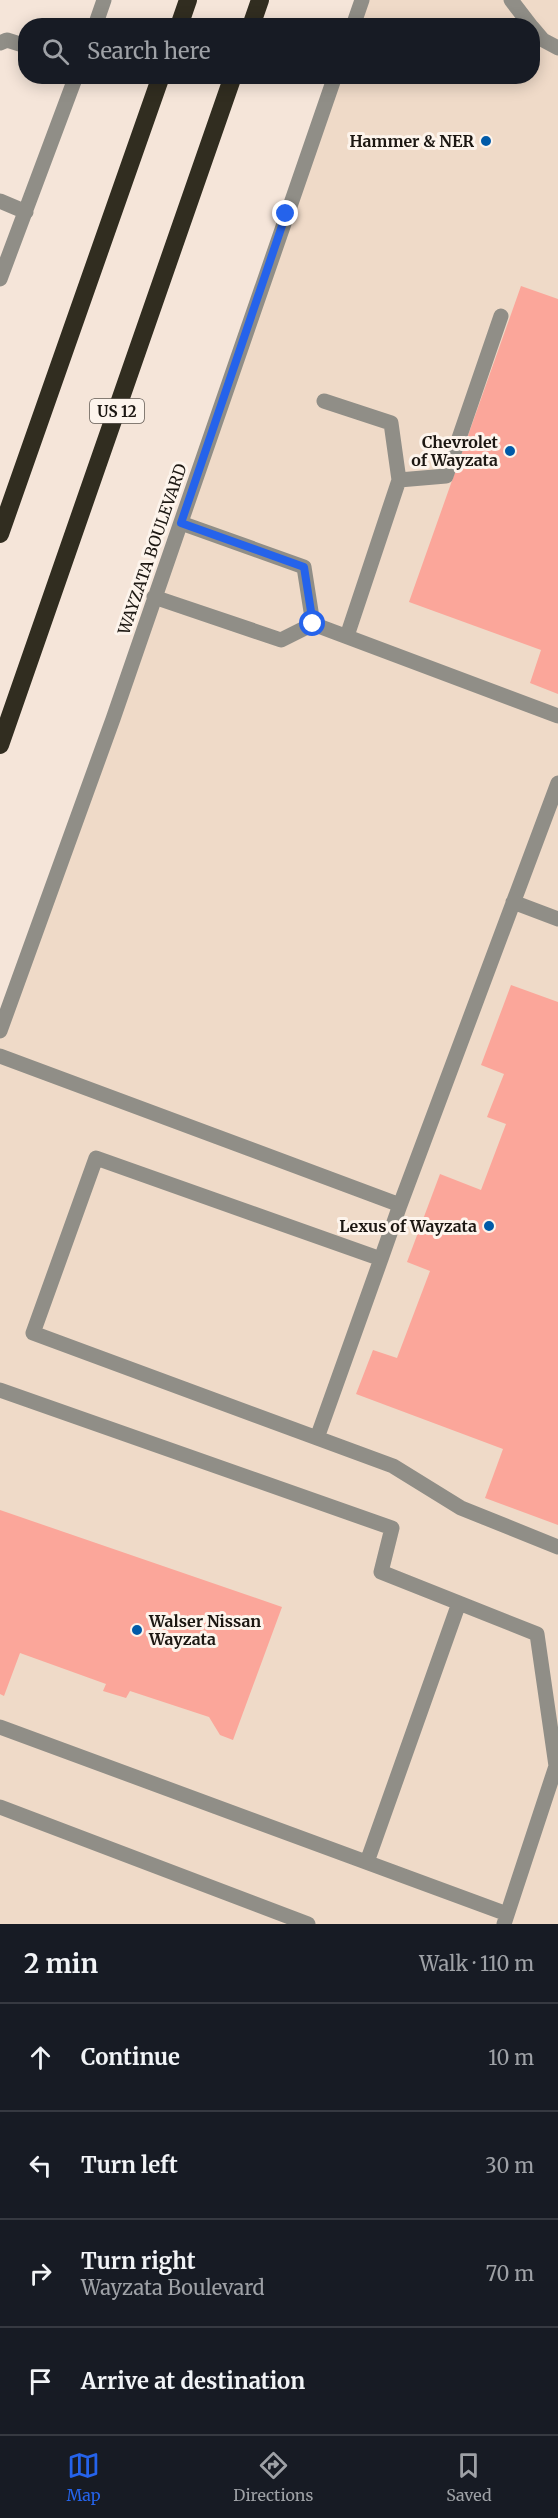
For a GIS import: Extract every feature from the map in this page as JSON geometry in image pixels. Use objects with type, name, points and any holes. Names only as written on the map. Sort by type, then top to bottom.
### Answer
[{"type":"highway","points":[[182,18],[188,0]]},
{"type":"highway","points":[[254,18],[260,0]]},
{"type":"highway","points":[[0,534],[158,84]]},
{"type":"highway","name":"US 12","points":[[0,745],[230,84]]},
{"type":"street","points":[[98,18],[104,0]]},
{"type":"street","points":[[356,18],[362,0]]},
{"type":"street","points":[[511,0],[526,18]]},
{"type":"street","points":[[540,36],[558,48]]},
{"type":"street","points":[[0,43],[7,40],[18,43]]},
{"type":"street","points":[[0,279],[73,84]]},
{"type":"street","name":"WAYZATA BOULEVARD","points":[[0,1031],[181,523],[332,84]]},
{"type":"street","points":[[0,201],[26,212]]},
{"type":"street","points":[[399,480],[447,476],[501,316]]},
{"type":"street","points":[[324,401],[392,423],[399,480],[346,636]]},
{"type":"street","points":[[181,523],[304,567],[313,624]]},
{"type":"street","points":[[154,597],[281,640],[313,624],[558,716]]},
{"type":"street","points":[[317,1438],[400,1205],[558,783]]},
{"type":"street","points":[[513,902],[558,919]]},
{"type":"street","points":[[0,1056],[400,1205]]},
{"type":"street","points":[[381,1259],[96,1158],[33,1333],[393,1466],[461,1508],[558,1546]]},
{"type":"street","points":[[0,1390],[392,1528],[381,1572],[537,1634],[556,1766],[506,1919],[367,1862],[0,1727]]},
{"type":"street","points":[[367,1862],[459,1603]]},
{"type":"street","points":[[0,1807],[308,1924]]},
{"type":"shaded area","points":[[362,0],[558,0],[558,1924],[0,1924],[0,1031],[333,84],[540,84],[540,18],[356,18]]},
{"type":"building","name":"Chevrolet of Wayzata","points":[[521,286],[558,299],[558,694],[530,683],[541,650],[409,602]]},
{"type":"building","name":"Lexus of Wayzata","points":[[511,985],[558,1002],[558,1525],[485,1498],[503,1449],[356,1394],[373,1350],[397,1358],[430,1271],[407,1262],[440,1174],[481,1190],[506,1124],[487,1117],[504,1074],[481,1065]]},
{"type":"building","name":"Walser Nissan Wayzata","points":[[0,1510],[282,1607],[233,1740],[220,1735],[209,1717],[130,1691],[126,1698],[103,1691],[106,1684],[20,1653],[4,1696],[0,1694]]},
{"type":"place","name":"Hammer & NER","points":[[486,141]]},
{"type":"place","name":"Chevrolet of Wayzata","points":[[510,451]]},
{"type":"place","name":"Lexus of Wayzata","points":[[489,1226]]},
{"type":"place","name":"Walser Nissan Wayzata","points":[[137,1630]]},
{"type":"route","points":[[286,214],[181,523],[304,567],[313,624]]}]
